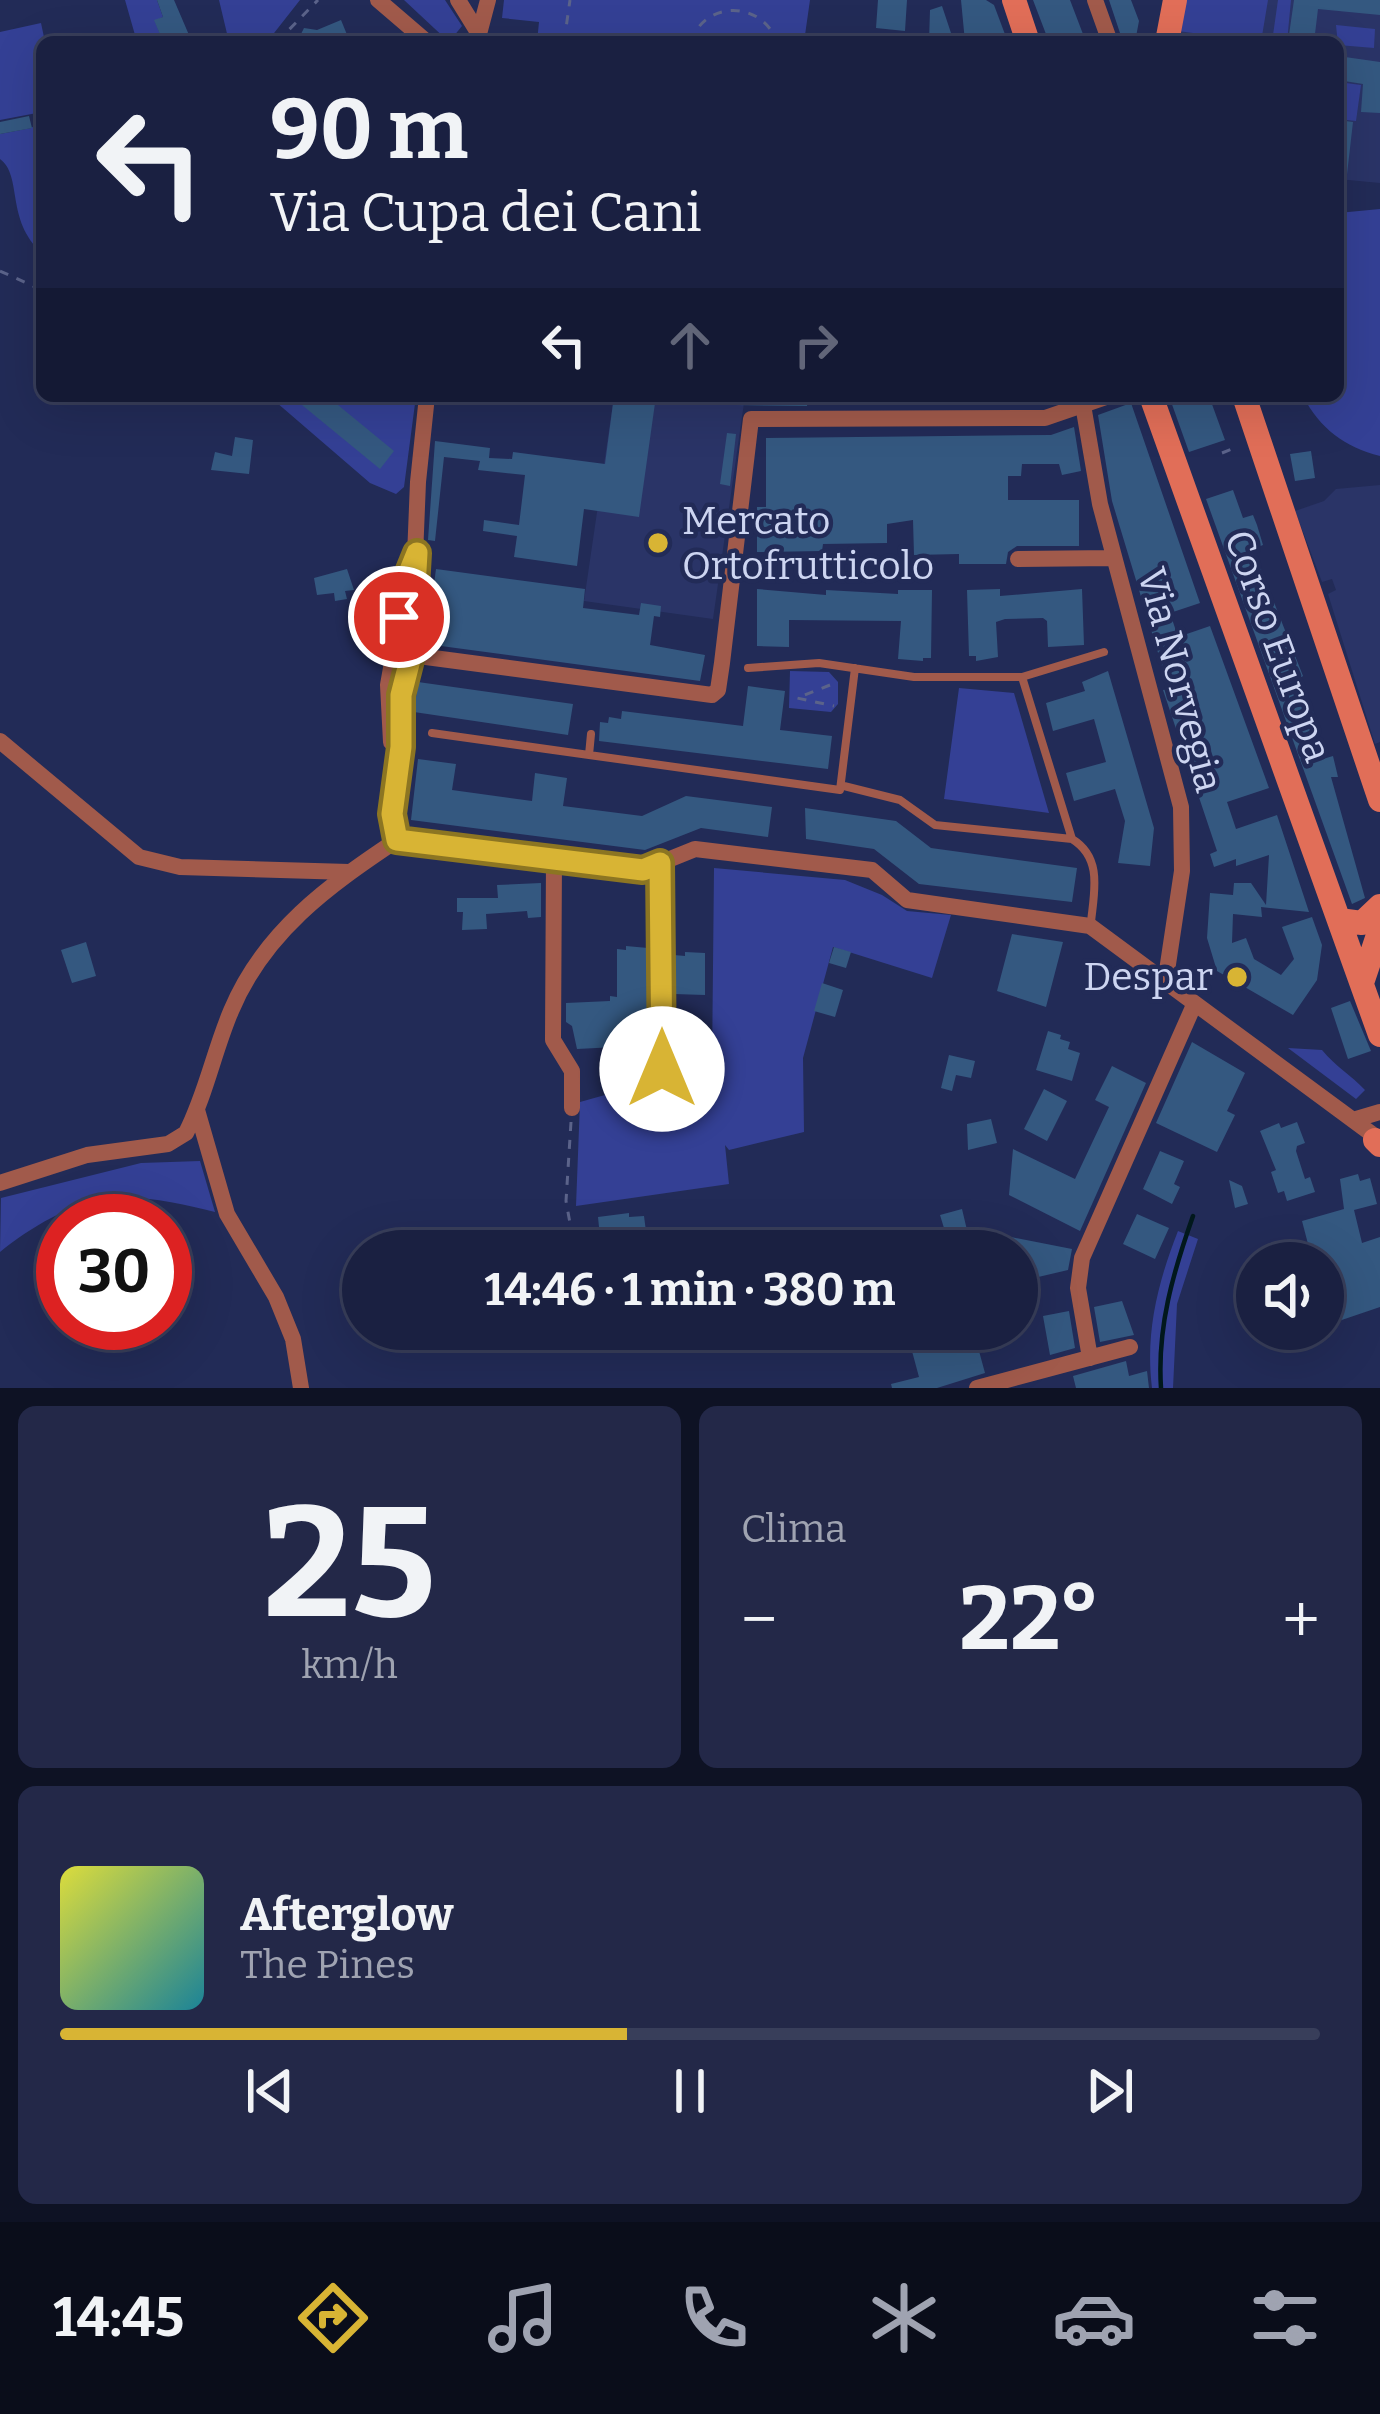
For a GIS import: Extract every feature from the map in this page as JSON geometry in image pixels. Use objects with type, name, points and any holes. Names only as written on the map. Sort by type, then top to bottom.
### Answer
[{"type":"main road","points":[[1168,36],[1175,0]]},
{"type":"main road","points":[[1013,1],[1026,36]]},
{"type":"main road","name":"Corso Europa","points":[[1153,402],[1380,1034]]},
{"type":"main road","points":[[1246,402],[1380,800]]},
{"type":"main road","points":[[1339,920],[1361,923],[1380,906]]},
{"type":"main road","points":[[1362,983],[1380,928]]},
{"type":"street","points":[[378,0],[420,36]]},
{"type":"street","points":[[458,0],[477,36]]},
{"type":"street","points":[[479,36],[488,0]]},
{"type":"street","points":[[1095,0],[1108,36]]},
{"type":"street","points":[[397,840],[392,814],[401,747],[401,695],[411,656],[426,402]]},
{"type":"street","points":[[911,417],[912,402]]},
{"type":"street","points":[[411,656],[712,695],[718,690],[751,419],[1045,418],[1081,402]]},
{"type":"street","name":"Via Norvegia","points":[[1083,402],[1100,504],[1185,832],[1165,984]]},
{"type":"street","points":[[397,840],[382,819],[390,766],[388,685],[406,580],[417,553]]},
{"type":"street","points":[[1018,559],[1113,558]]},
{"type":"street","points":[[0,741],[139,857],[180,867],[349,872]]},
{"type":"street","points":[[0,1184],[87,1155],[168,1144],[186,1133],[231,1011],[282,928],[349,872],[397,840],[643,870],[695,849],[872,869],[907,900],[1090,926],[1378,1142]]},
{"type":"street","points":[[554,860],[553,1040],[572,1071],[572,1108]]},
{"type":"street","points":[[660,863],[662,1069]]},
{"type":"street","points":[[1090,1358],[1078,1288],[1082,1258],[1194,1004]]},
{"type":"street","points":[[197,1110],[226,1214],[276,1297],[293,1339],[301,1388]]},
{"type":"street","points":[[1353,1120],[1380,1112]]},
{"type":"street","points":[[977,1388],[1130,1348]]},
{"type":"lane","points":[[748,668],[819,663],[914,677],[1022,677],[1104,652]]},
{"type":"lane","points":[[432,733],[841,790],[854,668]]},
{"type":"lane","points":[[1022,677],[1072,839]]},
{"type":"lane","points":[[589,755],[591,734]]},
{"type":"lane","points":[[844,786],[900,800],[935,824],[1072,839],[1083,846],[1096,877],[1090,926]]},
{"type":"path","points":[[283,36],[318,0]]},
{"type":"path","points":[[565,36],[570,0]]},
{"type":"path","points":[[693,36],[705,15],[728,5],[752,8],[763,16],[774,36]]},
{"type":"path","points":[[0,271],[36,287]]},
{"type":"path","points":[[1222,453],[1232,449]]},
{"type":"path","points":[[830,685],[797,698],[834,706]]},
{"type":"path","points":[[572,1108],[565,1168],[572,1230]]},
{"type":"shaded area","points":[[125,0],[157,0],[163,17],[155,21],[161,36],[135,36]]},
{"type":"shaded area","points":[[219,0],[300,0],[272,36],[228,36]]},
{"type":"shaded area","points":[[404,0],[445,0],[462,26],[454,36],[443,36]]},
{"type":"shaded area","points":[[504,0],[810,0],[805,36],[538,36],[539,22],[502,18]]},
{"type":"shaded area","points":[[1182,0],[1380,0],[1380,183],[1344,180],[1344,36],[1177,36]]},
{"type":"shaded area","points":[[1182,0],[1268,0],[1262,36],[1178,31]]},
{"type":"shaded area","points":[[1278,0],[1291,0],[1288,36],[1273,36]]},
{"type":"shaded area","points":[[41,23],[44,36],[36,36],[36,113],[0,120],[0,32]]},
{"type":"shaded area","points":[[1336,25],[1375,29],[1374,48],[1344,46],[1344,36],[1337,36]]},
{"type":"shaded area","points":[[1344,83],[1361,85],[1356,121],[1344,120]]},
{"type":"shaded area","points":[[36,125],[36,246],[23,227],[11,176],[0,159],[0,134]]},
{"type":"shaded area","points":[[1380,209],[1380,456],[1335,435],[1307,402],[1344,402],[1344,212]]},
{"type":"shaded area","points":[[276,402],[415,402],[404,487],[396,494],[370,483]]},
{"type":"shaded area","name":"Mercato Ortofrutticolo","points":[[613,402],[744,402],[713,619],[584,601]]},
{"type":"shaded area","points":[[1380,485],[1380,742],[1375,744],[1328,594],[1336,590],[1332,579],[1322,582],[1295,511],[1324,501],[1336,489]]},
{"type":"shaded area","points":[[790,671],[829,672],[838,682],[838,704],[831,712],[789,708]]},
{"type":"shaded area","points":[[959,688],[1014,693],[1049,813],[944,799]]},
{"type":"shaded area","points":[[714,868],[845,880],[907,911],[951,915],[932,978],[833,947],[803,1058],[804,1132],[729,1150],[725,1145],[729,1184],[576,1206],[580,1102],[712,1065]]},
{"type":"shaded area","points":[[1288,1048],[1322,1050],[1365,1090],[1356,1099]]},
{"type":"shaded area","points":[[200,1161],[215,1212],[192,1207],[192,1194],[36,1194],[36,1227],[0,1252],[1,1198],[141,1163]]},
{"type":"shaded area","points":[[1178,1231],[1198,1239],[1177,1304],[1173,1388],[1152,1388],[1155,1308]]},
{"type":"building","points":[[157,0],[174,0],[189,36],[161,36],[154,20],[163,17]]},
{"type":"building","points":[[878,0],[907,0],[905,31],[876,28]]},
{"type":"building","points":[[961,0],[986,0],[994,5],[1006,36],[964,36]]},
{"type":"building","points":[[1033,0],[1070,0],[1084,36],[1047,36]]},
{"type":"building","points":[[1109,0],[1131,0],[1139,21],[1136,36],[1121,36]]},
{"type":"building","points":[[1294,0],[1380,0],[1380,15],[1318,9],[1315,36],[1289,36]]},
{"type":"building","points":[[942,6],[952,36],[929,36],[930,10]]},
{"type":"building","points":[[341,20],[348,36],[300,36],[304,28],[317,30]]},
{"type":"building","points":[[1344,57],[1380,62],[1380,113],[1361,112],[1363,84],[1344,81]]},
{"type":"building","points":[[29,116],[32,128],[0,134],[0,122]]},
{"type":"building","points":[[1344,121],[1353,122],[1344,183]]},
{"type":"building","points":[[298,402],[334,402],[394,451],[380,469]]},
{"type":"building","points":[[613,402],[655,402],[639,517],[584,509],[577,566],[514,557],[517,536],[483,531],[484,520],[519,525],[525,475],[478,470],[480,461],[444,457],[435,541],[428,540],[435,441],[490,448],[489,458],[512,459],[513,452],[605,464]]},
{"type":"building","points":[[735,402],[807,402],[807,406]]},
{"type":"building","points":[[1171,402],[1211,402],[1225,440],[1189,452]]},
{"type":"building","points":[[1131,403],[1200,603],[1170,613],[1178,637],[1210,626],[1269,788],[1227,802],[1236,829],[1277,815],[1309,912],[1261,907],[1262,917],[1233,914],[1232,943],[1246,938],[1254,959],[1281,975],[1294,959],[1282,927],[1312,917],[1322,945],[1317,980],[1293,1015],[1217,971],[1207,938],[1210,893],[1233,895],[1234,883],[1251,883],[1266,905],[1269,855],[1236,866],[1236,859],[1214,867],[1210,854],[1217,851],[1163,690],[1169,689],[1112,501],[1098,415]]},
{"type":"building","points":[[1074,427],[1081,471],[1062,475],[1059,464],[1022,464],[1021,476],[1008,476],[1008,500],[1079,500],[1079,546],[1017,546],[1008,552],[1006,564],[959,564],[959,554],[914,555],[913,520],[887,524],[887,543],[757,552],[757,507],[766,507],[766,438],[1051,435]]},
{"type":"building","points":[[727,433],[736,434],[730,486],[720,484]]},
{"type":"building","points":[[235,437],[253,440],[249,474],[211,470],[215,452],[232,456]]},
{"type":"building","points":[[1311,451],[1315,478],[1295,481],[1290,454]]},
{"type":"building","points":[[1233,490],[1243,518],[1253,515],[1257,525],[1263,545],[1253,549],[1303,676],[1323,759],[1333,756],[1338,777],[1331,777],[1365,898],[1352,904],[1206,499]]},
{"type":"building","points":[[347,569],[354,590],[345,591],[347,599],[335,601],[334,593],[317,595],[314,578]]},
{"type":"building","points":[[436,569],[585,589],[583,608],[639,615],[641,603],[661,606],[660,617],[654,616],[650,645],[705,655],[700,681],[426,644]]},
{"type":"building","points":[[757,589],[826,595],[826,590],[898,594],[898,590],[932,590],[931,658],[898,659],[901,621],[789,620],[789,647],[757,646]]},
{"type":"building","points":[[1000,589],[1000,596],[1082,589],[1084,645],[1048,647],[1043,618],[1005,619],[996,622],[998,657],[976,661],[976,656],[969,656],[967,590]]},
{"type":"building","points":[[1108,671],[1154,828],[1150,866],[1118,863],[1125,821],[1115,789],[1074,801],[1066,773],[1106,762],[1094,719],[1053,731],[1046,703],[1085,691],[1082,682]]},
{"type":"building","points":[[418,682],[573,704],[568,735],[414,712]]},
{"type":"building","points":[[748,686],[785,691],[780,730],[832,736],[828,769],[599,741],[600,722],[608,723],[609,717],[621,719],[622,711],[743,726]]},
{"type":"building","points":[[418,759],[456,764],[452,790],[532,801],[535,773],[567,778],[563,806],[642,816],[686,796],[772,807],[768,837],[701,828],[645,850],[411,820]]},
{"type":"building","points":[[805,808],[896,821],[931,848],[1077,868],[1072,902],[919,884],[874,849],[806,839]]},
{"type":"building","points":[[541,883],[541,917],[528,918],[527,911],[486,914],[487,929],[462,930],[463,912],[457,912],[457,898],[498,898],[497,885]]},
{"type":"building","points":[[1012,934],[1063,942],[1046,1007],[997,991]]},
{"type":"building","points":[[86,942],[96,976],[72,983],[61,950]]},
{"type":"building","points":[[626,946],[648,948],[649,1018],[627,1023],[628,1046],[644,1043],[647,1065],[639,1067],[642,1079],[622,1082],[616,1047],[577,1049],[572,1026],[566,1022],[566,1003],[617,997],[617,949],[626,950]]},
{"type":"building","points":[[834,947],[851,952],[846,968],[829,963]]},
{"type":"building","points":[[685,952],[705,953],[705,995],[674,994],[674,955],[685,956]]},
{"type":"building","points":[[822,983],[843,990],[835,1017],[814,1011]]},
{"type":"building","points":[[1350,1001],[1371,1051],[1348,1059],[1331,1008]]},
{"type":"building","points":[[1048,1031],[1061,1035],[1060,1039],[1070,1042],[1068,1049],[1080,1053],[1072,1081],[1036,1070]]},
{"type":"building","points":[[708,1034],[708,1052],[675,1051],[674,1039]]},
{"type":"building","points":[[1192,1042],[1245,1073],[1227,1111],[1235,1115],[1217,1152],[1156,1123]]},
{"type":"building","points":[[949,1055],[975,1061],[971,1078],[956,1075],[952,1091],[941,1088]]},
{"type":"building","points":[[1112,1066],[1146,1083],[1080,1231],[1009,1195],[1013,1149],[1075,1179],[1109,1107],[1095,1100]]},
{"type":"building","points":[[1044,1089],[1067,1101],[1047,1141],[1024,1129]]},
{"type":"building","points":[[991,1119],[997,1143],[968,1150],[967,1124]]},
{"type":"building","points":[[1297,1122],[1305,1143],[1296,1151],[1305,1179],[1310,1177],[1315,1192],[1287,1201],[1284,1191],[1278,1193],[1271,1172],[1276,1170],[1260,1131]]},
{"type":"building","points":[[1160,1151],[1184,1161],[1172,1204],[1143,1189]]},
{"type":"building","points":[[1358,1174],[1360,1181],[1370,1178],[1377,1204],[1354,1210],[1362,1243],[1380,1237],[1380,1307],[1344,1319],[1344,1242],[1308,1242],[1302,1221],[1344,1209],[1340,1179]]},
{"type":"building","points":[[1229,1180],[1242,1186],[1248,1204],[1235,1208]]},
{"type":"building","points":[[962,1209],[967,1230],[945,1230],[940,1215]]},
{"type":"building","points":[[1137,1214],[1169,1228],[1155,1259],[1123,1244]]},
{"type":"building","points":[[644,1216],[646,1230],[599,1230],[598,1217]]},
{"type":"building","points":[[1038,1242],[1072,1249],[1068,1270],[1038,1277]]},
{"type":"building","points":[[1122,1301],[1134,1335],[1100,1342],[1094,1307]]},
{"type":"building","points":[[1069,1311],[1075,1348],[1050,1355],[1043,1316]]},
{"type":"building","points":[[912,1350],[979,1350],[985,1373],[937,1388],[892,1388],[891,1384],[919,1377]]},
{"type":"building","points":[[1126,1361],[1129,1376],[1147,1371],[1149,1388],[1076,1388],[1073,1376]]},
{"type":"waterway","points":[[1161,1388],[1168,1301],[1193,1216]]},
{"type":"place","name":"Mercato Ortofrutticolo","points":[[658,543]]},
{"type":"place","name":"Despar","points":[[1237,977]]},
{"type":"route","points":[[399,617],[417,553],[411,656],[401,695],[401,747],[392,814],[397,840],[643,870],[660,863],[662,1069]]}]
